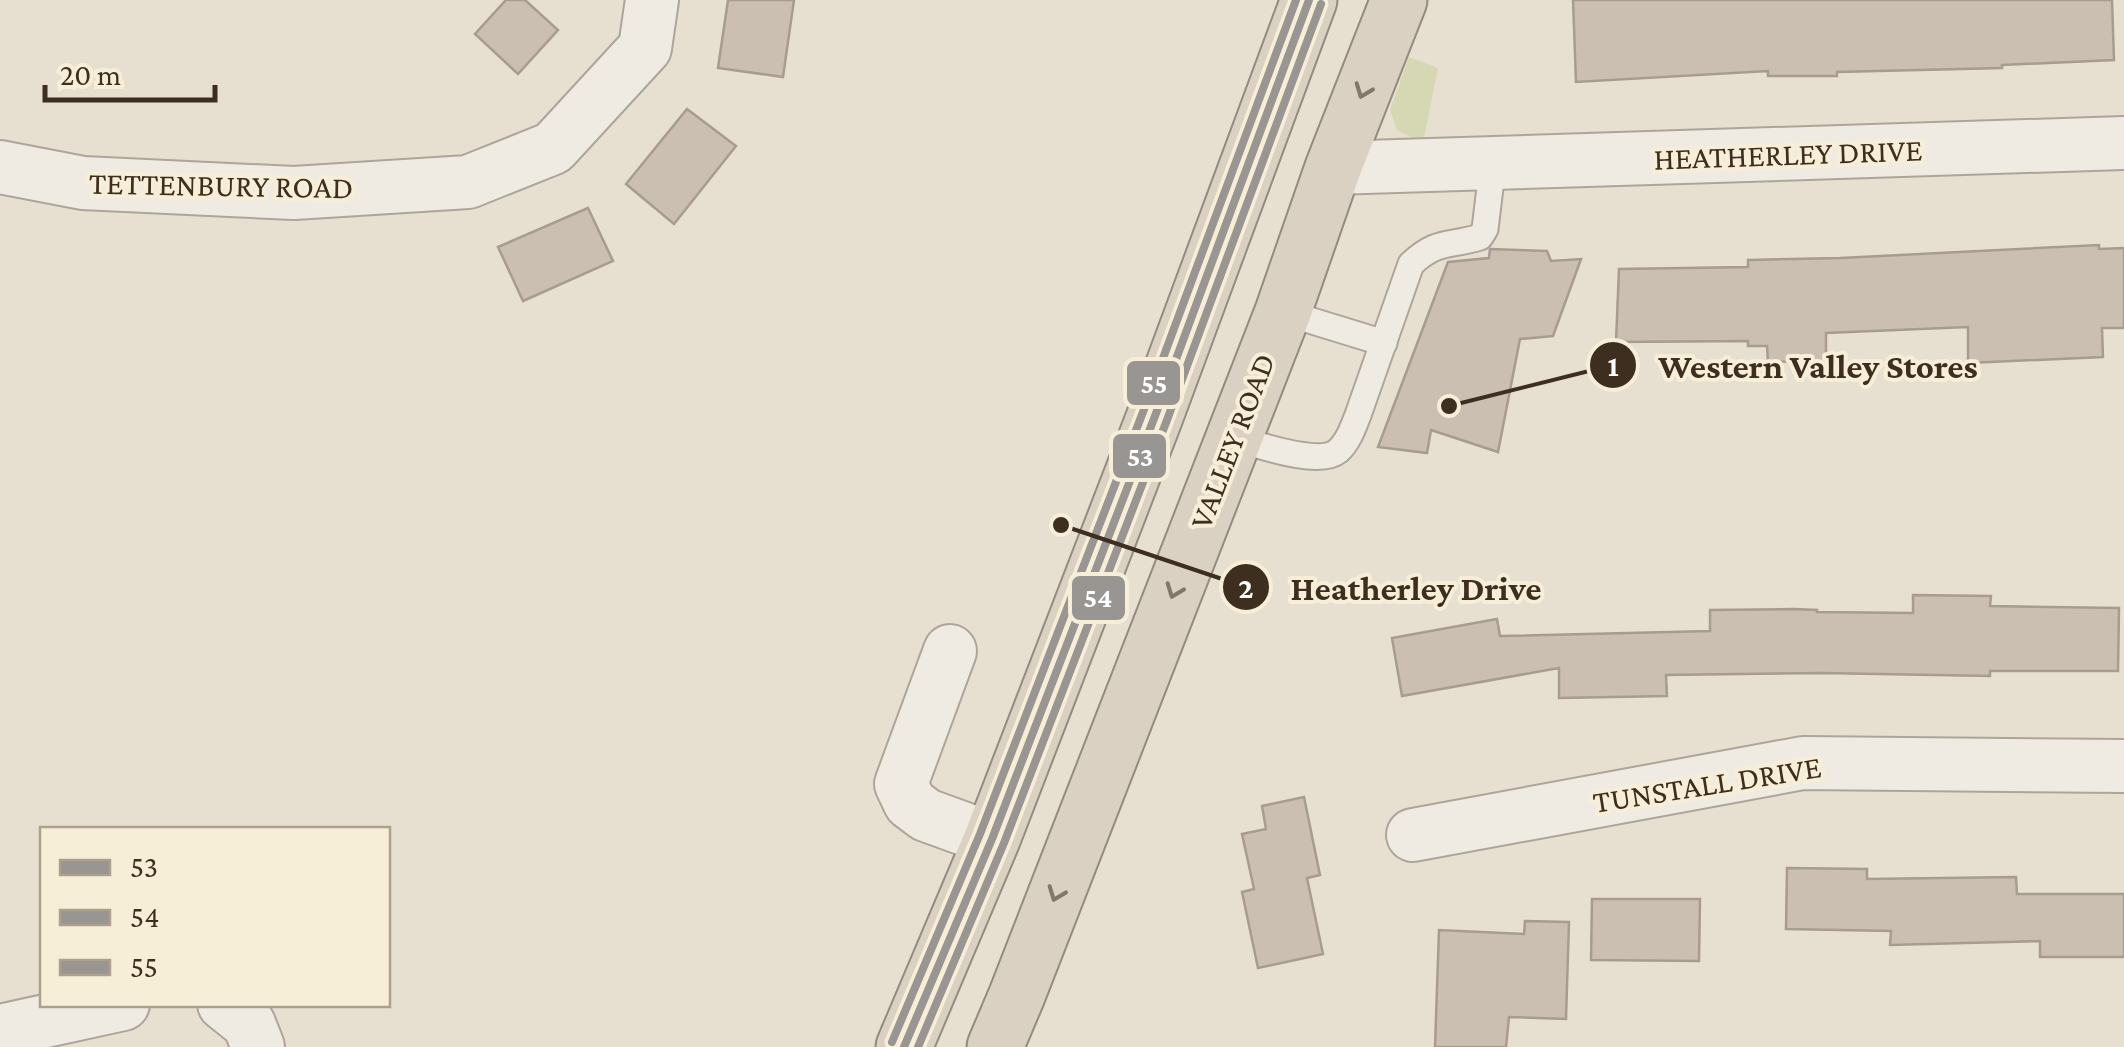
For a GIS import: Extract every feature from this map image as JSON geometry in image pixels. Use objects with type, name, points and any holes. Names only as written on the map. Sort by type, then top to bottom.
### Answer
[{"type":"highway","points":[[904,1047],[992,839],[1309,0]]},
{"type":"highway","name":"VALLEY ROAD","points":[[995,1047],[1283,312],[1398,0]]},
{"type":"street","name":"TETTENBURY ROAD","points":[[0,167],[83,183],[294,193],[468,182],[553,148],[646,48],[652,0]]},
{"type":"street","name":"HEATHERLEY DRIVE","points":[[1333,168],[2124,144]]},
{"type":"street","points":[[950,651],[901,784],[910,803],[926,815],[992,839]]},
{"type":"street","name":"TUNSTALL DRIVE","points":[[1413,836],[1804,763],[2124,766]]},
{"type":"street","points":[[0,1031],[109,1007]]},
{"type":"street","points":[[228,1007],[248,1024],[258,1047]]},
{"type":"lane","points":[[1233,438],[1324,458],[1337,452],[1349,436],[1411,264],[1426,250],[1480,237],[1485,229],[1493,163]]},
{"type":"lane","points":[[1283,312],[1384,343]]},
{"type":"green space","points":[[1409,57],[1438,68],[1423,143],[1397,130],[1390,110]]},
{"type":"building","points":[[506,0],[525,0],[558,30],[518,74],[475,34]]},
{"type":"building","points":[[728,0],[794,0],[783,77],[718,68]]},
{"type":"building","points":[[1573,0],[2112,0],[2114,60],[2002,68],[1837,72],[1837,76],[1768,76],[1768,71],[1576,82]]},
{"type":"building","points":[[687,109],[736,146],[674,224],[626,184]]},
{"type":"building","points":[[588,208],[613,261],[523,301],[498,247]]},
{"type":"building","points":[[2099,245],[2099,249],[2124,248],[2124,328],[2102,328],[2103,357],[1968,363],[1968,327],[1826,333],[1826,361],[1768,362],[1767,346],[1748,346],[1748,341],[1616,342],[1619,269],[1748,267],[1748,260]]},
{"type":"building","points":[[1490,249],[1547,251],[1551,261],[1581,259],[1553,336],[1520,339],[1498,452],[1431,430],[1427,453],[1378,447],[1448,262],[1489,258]]},
{"type":"building","points":[[1913,595],[1991,596],[1990,606],[2119,608],[2118,671],[1990,671],[1990,676],[1666,675],[1667,696],[1559,698],[1559,668],[1402,696],[1392,638],[1497,619],[1500,636],[1710,631],[1710,610],[1913,613]]},
{"type":"building","points":[[1304,797],[1320,875],[1307,878],[1323,954],[1258,968],[1242,892],[1254,889],[1242,834],[1266,829],[1262,806]]},
{"type":"building","points":[[1787,868],[1867,869],[1867,879],[2016,877],[2017,894],[2124,894],[2124,957],[2040,957],[2040,941],[1890,945],[1891,931],[1786,929]]},
{"type":"building","points":[[1592,899],[1700,899],[1699,961],[1591,960]]},
{"type":"building","points":[[1525,921],[1569,922],[1566,1019],[1509,1017],[1506,1047],[1435,1047],[1439,930],[1524,934]]},
{"type":"transit line","name":"55","points":[[892,1042],[980,834],[1296,0]]},
{"type":"transit line","name":"53","points":[[904,1047],[992,839],[1309,0]]},
{"type":"transit line","name":"54","points":[[918,1047],[1004,843],[1321,4]]},
{"type":"place","name":"Western Valley Stores","points":[[1449,406]]},
{"type":"place","name":"Heatherley Drive","points":[[1061,525]]}]
